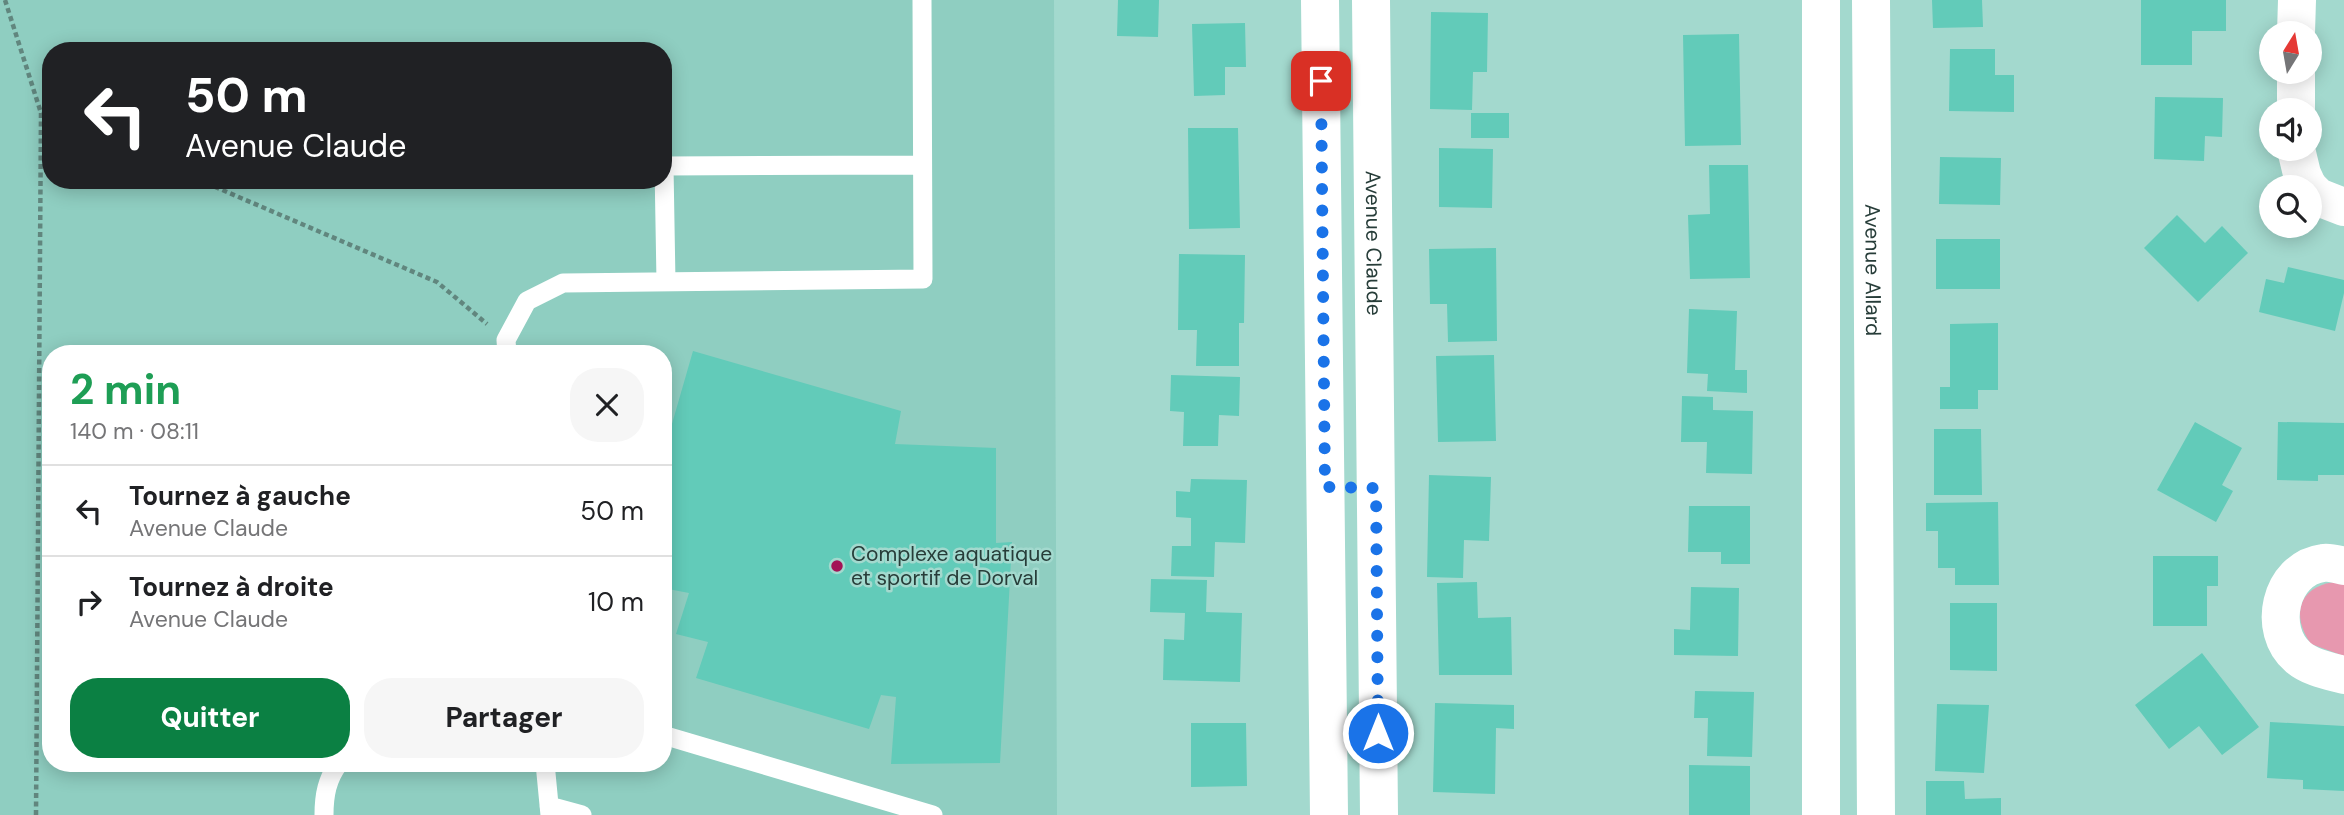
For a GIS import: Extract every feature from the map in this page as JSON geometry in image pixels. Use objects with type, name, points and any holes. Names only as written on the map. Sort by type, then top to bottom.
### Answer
[{"type":"street","points":[[1320,0],[1329,815]]},
{"type":"street","name":"Avenue Claude","points":[[1371,0],[1379,815]]},
{"type":"street","points":[[1821,0],[1821,815]]},
{"type":"street","name":"Avenue Allard","points":[[1871,0],[1876,815]]},
{"type":"street","points":[[2296,21],[2297,0]]},
{"type":"street","points":[[2322,199],[2344,207]]},
{"type":"street","points":[[1325,487],[1376,488]]},
{"type":"street","points":[[1820,539],[1875,540]]},
{"type":"street","points":[[2344,566],[2325,562],[2305,569],[2295,577],[2288,588],[2280,614],[2283,636],[2297,656],[2318,668],[2344,675]]},
{"type":"lane","points":[[508,345],[527,301],[563,283],[923,279],[922,0]]},
{"type":"lane","points":[[672,166],[921,165]]},
{"type":"lane","points":[[664,189],[666,282]]},
{"type":"lane","points":[[672,738],[933,815]]},
{"type":"lane","points":[[324,815],[324,796],[332,772]]},
{"type":"lane","points":[[546,772],[550,810],[583,815]]},
{"type":"path","points":[[5,0],[41,113],[36,815]]},
{"type":"path","points":[[220,189],[437,282],[505,345]]},
{"type":"shaded area","points":[[0,0],[1054,0],[1057,815],[0,815]]},
{"type":"shaded area","points":[[2344,583],[2344,656],[2311,644],[2301,623],[2300,613],[2306,596],[2322,585]]},
{"type":"building","points":[[1118,0],[1159,0],[1158,37],[1117,36]]},
{"type":"building","points":[[1932,0],[1982,0],[1983,27],[1933,28]]},
{"type":"building","points":[[2141,0],[2226,0],[2226,31],[2192,31],[2192,65],[2141,65]]},
{"type":"building","points":[[1431,12],[1488,13],[1487,72],[1473,72],[1472,110],[1430,109]]},
{"type":"building","points":[[1245,23],[1246,67],[1225,67],[1225,95],[1194,96],[1192,24]]},
{"type":"building","points":[[1739,34],[1741,145],[1685,146],[1683,35]]},
{"type":"building","points":[[1950,49],[1995,49],[1995,75],[2014,75],[2014,112],[1949,111]]},
{"type":"building","points":[[2155,97],[2223,98],[2222,137],[2205,136],[2204,161],[2154,159]]},
{"type":"building","points":[[1471,113],[1509,113],[1509,138],[1471,138]]},
{"type":"building","points":[[1188,128],[1238,128],[1240,228],[1189,229]]},
{"type":"building","points":[[1439,148],[1493,149],[1492,208],[1439,207]]},
{"type":"building","points":[[1940,157],[2001,158],[2000,205],[1939,204]]},
{"type":"building","points":[[1709,165],[1748,165],[1750,278],[1690,279],[1688,215],[1710,214]]},
{"type":"building","points":[[2177,215],[2205,243],[2222,226],[2248,253],[2198,302],[2144,248]]},
{"type":"building","points":[[1936,239],[2000,239],[2000,289],[1936,289]]},
{"type":"building","points":[[1496,248],[1497,341],[1448,342],[1447,304],[1430,304],[1429,249]]},
{"type":"building","points":[[1179,254],[1245,255],[1244,323],[1239,323],[1239,366],[1196,366],[1197,330],[1178,330]]},
{"type":"building","points":[[2288,267],[2344,280],[2344,293],[2335,331],[2259,312],[2266,279],[2284,283]]},
{"type":"building","points":[[1689,309],[1737,311],[1735,370],[1747,370],[1747,393],[1707,391],[1708,374],[1687,373]]},
{"type":"building","points":[[1998,323],[1998,390],[1978,390],[1978,409],[1940,409],[1940,387],[1950,387],[1950,324]]},
{"type":"building","name":"Complexe aquatique et sportif de Dorval","points":[[693,351],[901,411],[895,444],[996,448],[996,543],[1012,542],[1000,763],[891,764],[896,697],[881,695],[869,729],[696,678],[708,642],[676,634],[689,593],[672,590],[672,424]]},
{"type":"building","points":[[1494,355],[1496,441],[1438,442],[1436,356]]},
{"type":"building","points":[[1171,375],[1240,377],[1239,416],[1219,415],[1218,446],[1183,446],[1184,412],[1170,411]]},
{"type":"building","points":[[1682,396],[1713,397],[1713,410],[1753,411],[1752,474],[1706,473],[1707,442],[1681,442]]},
{"type":"building","points":[[2195,422],[2242,448],[2222,485],[2233,491],[2216,522],[2157,490]]},
{"type":"building","points":[[2278,422],[2344,423],[2344,475],[2318,475],[2318,481],[2277,480]]},
{"type":"building","points":[[1934,429],[1981,429],[1982,495],[1934,495]]},
{"type":"building","points":[[1429,475],[1491,477],[1489,541],[1464,540],[1463,578],[1427,577]]},
{"type":"building","points":[[1191,479],[1247,480],[1245,543],[1215,542],[1214,577],[1171,576],[1172,546],[1191,546],[1191,518],[1176,517],[1176,491],[1190,492]]},
{"type":"building","points":[[1998,502],[1999,585],[1955,585],[1955,568],[1938,568],[1938,531],[1926,531],[1926,503]]},
{"type":"building","points":[[1689,506],[1750,506],[1750,564],[1721,564],[1721,552],[1688,552]]},
{"type":"building","points":[[2153,556],[2218,556],[2218,586],[2207,586],[2207,626],[2153,626]]},
{"type":"building","points":[[1151,579],[1207,580],[1206,612],[1242,613],[1240,682],[1163,680],[1164,639],[1184,640],[1185,613],[1150,612]]},
{"type":"building","points":[[1477,582],[1478,618],[1511,617],[1512,675],[1439,675],[1437,583]]},
{"type":"building","points":[[1691,587],[1739,588],[1738,656],[1674,655],[1674,629],[1690,630]]},
{"type":"building","points":[[1950,603],[1997,603],[1997,671],[1950,670]]},
{"type":"building","points":[[2202,653],[2259,727],[2222,755],[2199,726],[2169,749],[2135,705]]},
{"type":"building","points":[[1695,691],[1754,692],[1752,757],[1707,756],[1708,718],[1694,718]]},
{"type":"building","points":[[1435,703],[1514,705],[1514,729],[1496,728],[1495,794],[1433,792]]},
{"type":"building","points":[[1937,704],[1989,705],[1984,773],[1935,771]]},
{"type":"building","points":[[2270,722],[2344,726],[2344,791],[2303,789],[2303,780],[2267,778]]},
{"type":"building","points":[[1191,723],[1246,723],[1247,786],[1191,787]]},
{"type":"building","points":[[1689,765],[1750,766],[1750,815],[1689,815]]},
{"type":"building","points":[[1926,781],[1964,781],[1965,799],[2001,798],[2001,815],[1926,815]]},
{"type":"place","name":"Complexe aquatique et sportif de Dorval","points":[[837,566]]},
{"type":"route","points":[[1321,81],[1325,487],[1376,488],[1378,733]]}]
